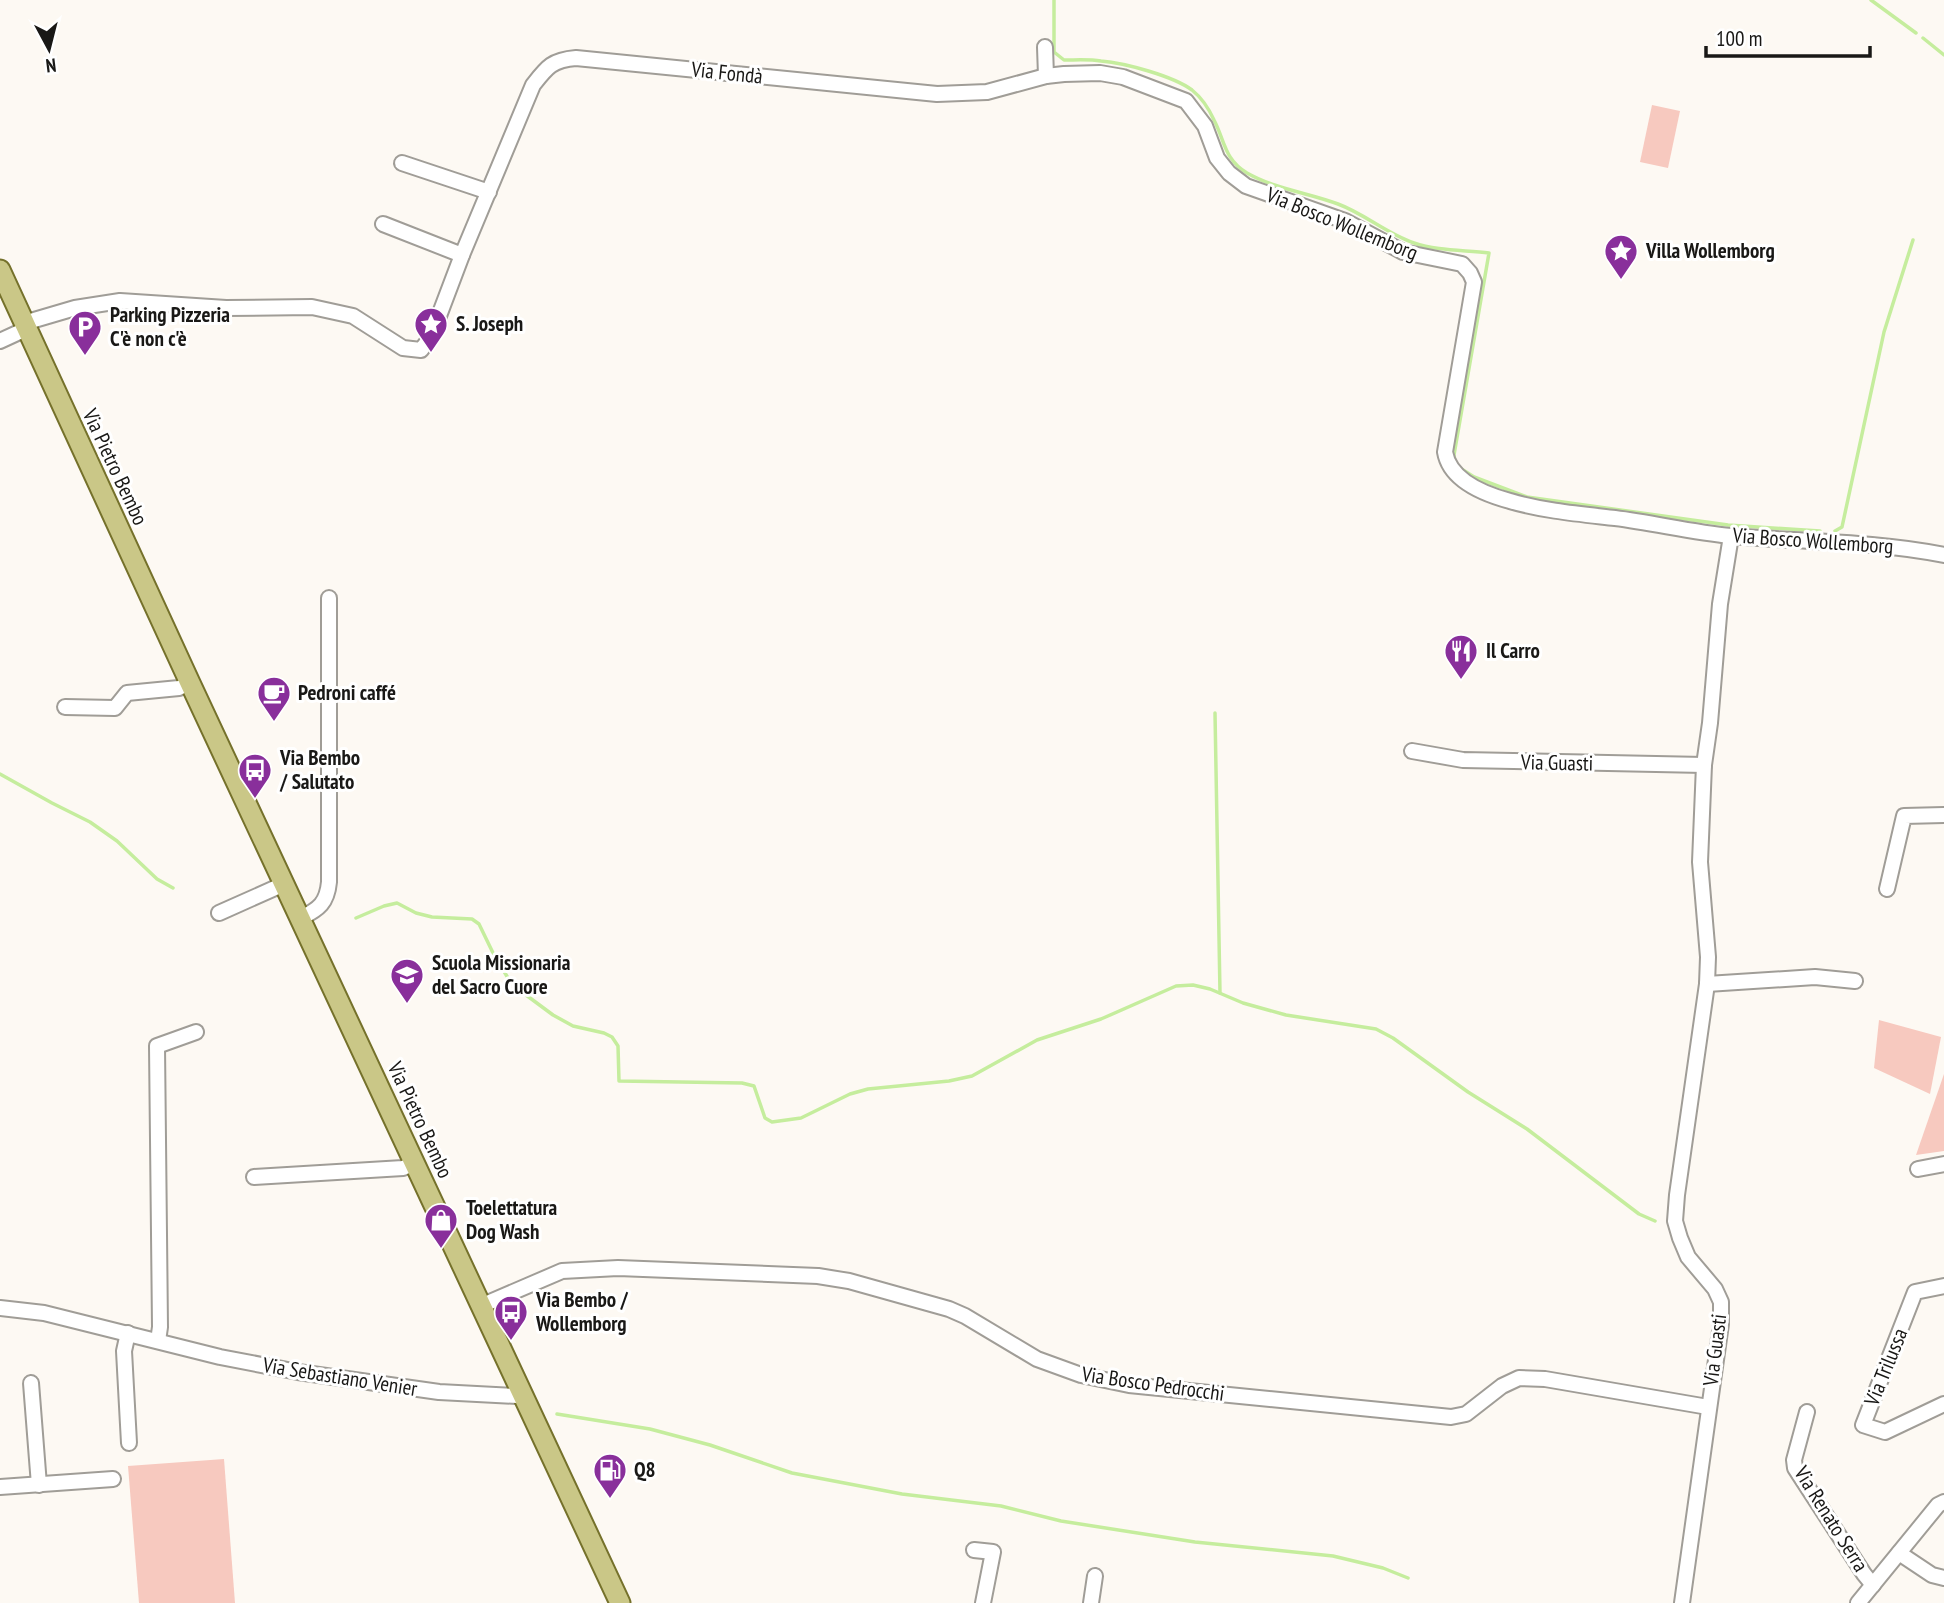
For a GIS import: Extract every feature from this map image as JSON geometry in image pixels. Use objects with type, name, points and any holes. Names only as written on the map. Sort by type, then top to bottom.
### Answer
[{"type":"main road","name":"Via Pietro Bembo","points":[[0,270],[190,683],[621,1603]]},
{"type":"street","points":[[1045,47],[1046,76]]},
{"type":"street","name":"Via Fondà","points":[[25,326],[75,308],[120,301],[226,308],[312,307],[354,316],[403,348],[421,350],[431,337],[533,85],[544,70],[558,60],[576,58],[937,94],[987,92],[1046,76]]},
{"type":"street","name":"Via Bosco Wollemborg","points":[[1046,76],[1110,74],[1177,96],[1196,112],[1205,126],[1217,158],[1229,173],[1246,186],[1345,221],[1403,252],[1462,264],[1471,273],[1474,282],[1445,452],[1450,469],[1483,491],[1509,501],[1550,510],[1731,536],[1888,546],[1944,555]]},
{"type":"street","points":[[402,163],[489,192]]},
{"type":"street","points":[[383,224],[462,256]]},
{"type":"street","points":[[0,341],[25,326]]},
{"type":"street","name":"Via Guasti","points":[[1682,1603],[1721,1324],[1721,1302],[1715,1289],[1688,1257],[1675,1221],[1707,984],[1708,957],[1700,862],[1704,765],[1720,604],[1731,536]]},
{"type":"street","points":[[301,918],[318,909],[327,897],[328,889],[328,598]]},
{"type":"street","points":[[65,707],[115,708],[127,693],[179,688],[190,683]]},
{"type":"street","name":"Via Guasti","points":[[1412,751],[1464,761],[1704,765]]},
{"type":"street","points":[[1887,889],[1904,816],[1944,815]]},
{"type":"street","points":[[219,913],[284,884]]},
{"type":"street","points":[[1707,984],[1815,977],[1856,981]]},
{"type":"street","points":[[158,1341],[157,1046],[196,1032]]},
{"type":"street","points":[[254,1177],[403,1168],[415,1163]]},
{"type":"street","points":[[1918,1169],[1944,1164]]},
{"type":"street","name":"Via Bosco Pedrocchi","points":[[483,1305],[562,1271],[586,1268],[818,1276],[849,1281],[949,1309],[1037,1359],[1081,1375],[1129,1385],[1451,1417],[1466,1414],[1502,1386],[1519,1378],[1545,1379],[1708,1407]]},
{"type":"street","name":"Via Trilussa","points":[[1944,1286],[1915,1292],[1863,1425],[1885,1432],[1944,1405]]},
{"type":"street","name":"Via Sebastiano Venier","points":[[0,1296],[6,1308],[44,1313],[248,1363],[346,1380],[478,1395],[523,1394]]},
{"type":"street","points":[[128,1333],[124,1351],[129,1443]]},
{"type":"street","points":[[32,1383],[39,1485]]},
{"type":"street","name":"Via Renato Serra","points":[[1807,1412],[1794,1460],[1795,1468],[1873,1584]]},
{"type":"street","points":[[0,1487],[113,1479]]},
{"type":"street","points":[[1858,1603],[1944,1502]]},
{"type":"street","points":[[974,1550],[993,1552],[983,1603]]},
{"type":"street","points":[[1899,1553],[1932,1575],[1944,1578]]},
{"type":"street","points":[[1091,1603],[1095,1576]]},
{"type":"shaded area","points":[[1652,105],[1680,111],[1668,168],[1640,162]]},
{"type":"shaded area","points":[[1879,1020],[1941,1037],[1930,1094],[1874,1068]]},
{"type":"shaded area","points":[[1944,1074],[1944,1151],[1916,1155]]},
{"type":"shaded area","points":[[224,1459],[235,1603],[139,1603],[128,1466]]},
{"type":"waterway","points":[[1054,0],[1054,52],[1064,60],[1096,60],[1135,67],[1161,75],[1192,90],[1210,112],[1229,156],[1247,173],[1269,183],[1338,204],[1395,235],[1423,246],[1489,253],[1454,455],[1455,462]]},
{"type":"waterway","points":[[1871,0],[1916,33]]},
{"type":"waterway","points":[[1923,38],[1944,55]]},
{"type":"waterway","points":[[1835,531],[1842,527],[1884,332],[1913,240]]},
{"type":"waterway","points":[[1460,468],[1474,477],[1527,497],[1728,525],[1820,531]]},
{"type":"waterway","points":[[1215,713],[1220,993]]},
{"type":"waterway","points":[[0,774],[90,822],[117,841],[157,879],[173,888]]},
{"type":"waterway","points":[[356,918],[397,903],[416,913],[432,917],[472,919],[479,924],[508,978],[526,995],[573,1026],[612,1037],[618,1046],[619,1081],[742,1083],[754,1086],[765,1118],[772,1122],[801,1118],[850,1094],[868,1089],[949,1081],[972,1076],[1037,1040],[1101,1019],[1176,986],[1193,985],[1286,1015],[1376,1029],[1527,1129],[1639,1214],[1655,1221]]},
{"type":"waterway","points":[[557,1414],[650,1429],[710,1445],[792,1473],[902,1494],[1001,1506],[1061,1521],[1195,1542],[1333,1556],[1383,1568],[1408,1578]]},
{"type":"place","name":"Villa Wollemborg","points":[[1621,281]]},
{"type":"place","name":"S. Joseph","points":[[431,354]]},
{"type":"place","name":"Parking Pizzeria C'è non c'è","points":[[85,357]]},
{"type":"place","name":"Il Carro","points":[[1461,681]]},
{"type":"place","name":"Pedroni caffé","points":[[274,723]]},
{"type":"place","name":"Via Bembo / Salutato","points":[[255,800]]},
{"type":"place","name":"Scuola Missionaria del Sacro Cuore","points":[[407,1005]]},
{"type":"place","name":"Toelettatura Dog Wash","points":[[441,1250]]},
{"type":"place","name":"Via Bembo / Wollemborg","points":[[511,1342]]},
{"type":"place","name":"Q8","points":[[610,1500]]}]
